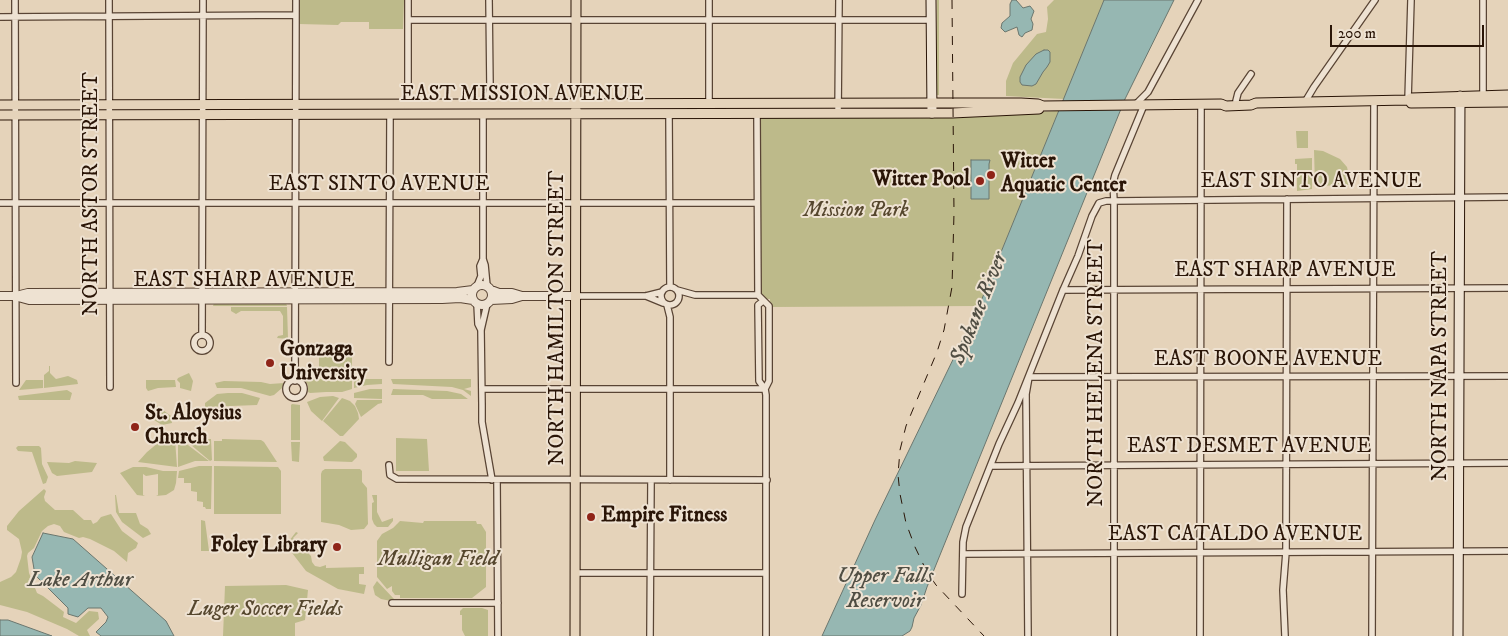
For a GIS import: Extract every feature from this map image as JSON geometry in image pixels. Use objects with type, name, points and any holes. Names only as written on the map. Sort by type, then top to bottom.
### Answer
[{"type":"main road","name":"NORTH HAMILTON STREET","points":[[576,0],[576,636]]},
{"type":"main road","points":[[931,0],[932,113]]},
{"type":"main road","name":"EAST MISSION AVENUE","points":[[0,105],[16,110],[109,115],[390,114],[403,107],[487,104],[932,103],[1038,104],[1044,106],[1221,104],[1226,106],[1256,103],[1408,100],[1411,103],[1483,95],[1508,95]]},
{"type":"main road","name":"EAST MISSION AVENUE","points":[[1460,99],[1508,102]]},
{"type":"main road","name":"NORTH NAPA STREET","points":[[1458,636],[1460,99]]},
{"type":"main road","name":"EAST MISSION AVENUE","points":[[1221,104],[1226,101],[1251,101],[1256,103]]},
{"type":"main road","name":"EAST MISSION AVENUE","points":[[0,115],[16,110],[109,104],[296,104],[403,107],[484,114],[932,113],[1038,109],[1044,106]]},
{"type":"main road","points":[[484,114],[491,109],[508,108],[522,104]]},
{"type":"street","points":[[15,0],[16,383]]},
{"type":"street","name":"NORTH ASTOR STREET","points":[[109,0],[110,387]]},
{"type":"street","points":[[202,335],[203,0]]},
{"type":"street","points":[[296,0],[296,381]]},
{"type":"street","points":[[403,107],[408,0]]},
{"type":"street","points":[[487,104],[490,87],[489,0]]},
{"type":"street","points":[[709,0],[709,104]]},
{"type":"street","points":[[838,114],[839,0]]},
{"type":"street","points":[[1138,105],[1148,92],[1198,0]]},
{"type":"street","points":[[1408,100],[1411,0]]},
{"type":"street","points":[[1483,0],[1483,95]]},
{"type":"street","points":[[1305,102],[1372,1]]},
{"type":"street","points":[[0,17],[296,15]]},
{"type":"street","points":[[408,20],[931,20]]},
{"type":"street","points":[[1236,101],[1238,93],[1251,74]]},
{"type":"street","points":[[1148,92],[1156,105]]},
{"type":"street","points":[[1372,636],[1374,101]]},
{"type":"street","points":[[1200,636],[1201,104]]},
{"type":"street","name":"NORTH HELENA STREET","points":[[1114,636],[1113,183],[1138,105]]},
{"type":"street","points":[[389,362],[390,114]]},
{"type":"street","points":[[484,114],[483,259],[486,266],[489,288],[493,295],[489,302],[481,330],[482,422],[494,480],[498,636]]},
{"type":"street","points":[[669,114],[670,287]]},
{"type":"street","points":[[757,114],[758,295],[768,306],[769,381],[765,389]]},
{"type":"street","name":"EAST SINTO AVENUE","points":[[1114,200],[1508,197]]},
{"type":"street","points":[[1285,636],[1283,590],[1286,552],[1287,199]]},
{"type":"street","points":[[962,594],[964,535],[966,527],[999,444],[1029,377],[1095,210],[1102,202],[1114,200]]},
{"type":"street","name":"EAST SINTO AVENUE","points":[[0,203],[757,203]]},
{"type":"street","points":[[481,330],[472,295],[480,280],[480,266],[483,259]]},
{"type":"street","points":[[475,288],[482,285],[499,293],[512,293],[522,296],[646,296],[662,292],[665,288],[670,287],[695,295],[758,295]]},
{"type":"street","name":"EAST SHARP AVENUE","points":[[389,296],[457,292],[475,288]]},
{"type":"street","name":"EAST SHARP AVENUE","points":[[1063,290],[1508,288]]},
{"type":"street","points":[[670,317],[679,296],[677,290]]},
{"type":"street","points":[[662,292],[661,298],[670,317],[670,480]]},
{"type":"street","name":"EAST SHARP AVENUE","points":[[0,296],[16,296],[28,293],[110,296],[389,296],[460,298],[475,302]]},
{"type":"street","points":[[646,296],[665,304],[676,303],[695,295]]},
{"type":"street","points":[[475,302],[482,306],[489,302],[522,296]]},
{"type":"street","points":[[763,301],[758,305],[759,381],[765,389],[766,395],[766,636]]},
{"type":"street","name":"EAST BOONE AVENUE","points":[[1029,377],[1508,376]]},
{"type":"street","points":[[1028,636],[1026,394],[1029,377]]},
{"type":"street","points":[[482,389],[765,389]]},
{"type":"street","name":"EAST DESMET AVENUE","points":[[991,466],[1508,463]]},
{"type":"street","points":[[389,465],[390,475],[394,478],[767,480]]},
{"type":"street","points":[[650,636],[651,480]]},
{"type":"street","name":"EAST CATALDO AVENUE","points":[[963,554],[1508,550]]},
{"type":"street","points":[[576,574],[766,573]]},
{"type":"street","points":[[392,603],[498,603]]},
{"type":"green space","points":[[299,0],[404,0],[403,29],[369,29],[369,22],[341,22],[338,25],[299,24]]},
{"type":"green space","points":[[937,0],[939,0],[939,95],[937,95]]},
{"type":"green space","points":[[1054,0],[1104,0],[1064,99],[1006,96],[1006,81],[1013,63],[1037,34],[1046,32],[1047,7]]},
{"type":"green space","name":"Mission Park","points":[[1059,111],[979,306],[770,307],[770,299],[760,296],[760,118],[952,116]]},
{"type":"green space","points":[[1296,131],[1308,131],[1308,148],[1297,148]]},
{"type":"green space","points":[[1314,150],[1323,151],[1340,159],[1347,167],[1351,185],[1315,186]]},
{"type":"green space","points":[[1312,158],[1312,189],[1297,191],[1297,164],[1295,164],[1295,159]]},
{"type":"green space","points":[[214,303],[286,303],[287,306],[213,306]]},
{"type":"green space","points":[[231,307],[287,307],[288,339],[277,338],[283,335],[283,316],[280,311],[241,311],[236,314],[231,311]]},
{"type":"green space","points":[[319,351],[352,352],[352,378],[315,378],[319,374]]},
{"type":"green space","points":[[49,366],[50,373],[56,379],[68,376],[77,380],[78,384],[44,388],[44,375],[49,371]]},
{"type":"green space","points":[[189,373],[193,381],[191,391],[180,388],[180,383],[177,380]]},
{"type":"green space","points":[[304,379],[352,379],[352,389],[342,392],[310,393]]},
{"type":"green space","points":[[354,379],[382,379],[382,384],[354,388]]},
{"type":"green space","points":[[391,379],[471,379],[471,387],[464,389],[471,391],[471,396],[463,390],[452,387],[393,384]]},
{"type":"green space","points":[[26,380],[43,380],[43,388],[19,390]]},
{"type":"green space","points":[[146,380],[175,380],[176,387],[158,388],[148,391]]},
{"type":"green space","points":[[224,381],[284,383],[282,388],[270,396],[241,388],[217,388],[215,383]]},
{"type":"green space","points":[[370,389],[382,389],[382,399],[354,398],[354,393]]},
{"type":"green space","points":[[393,389],[447,391],[461,394],[468,399],[432,399],[423,395],[391,395]]},
{"type":"green space","points":[[67,390],[72,393],[70,400],[19,400],[18,396]]},
{"type":"green space","points":[[242,393],[260,398],[257,405],[205,407],[205,403],[217,394]]},
{"type":"green space","points":[[333,396],[339,398],[322,421],[311,411],[307,402],[320,397]]},
{"type":"green space","points":[[342,398],[350,401],[355,406],[359,419],[343,436],[340,436],[323,421]]},
{"type":"green space","points":[[357,400],[382,400],[382,403],[361,417],[355,404]]},
{"type":"green space","points":[[151,401],[171,416],[172,423],[162,425],[151,418]]},
{"type":"green space","points":[[292,404],[300,405],[300,440],[291,440]]},
{"type":"green space","points":[[396,438],[427,439],[429,471],[396,471]]},
{"type":"green space","points":[[175,439],[177,467],[138,462],[158,443]]},
{"type":"green space","points":[[178,439],[209,461],[195,461],[178,467]]},
{"type":"green space","points":[[184,439],[211,439],[212,460],[210,461]]},
{"type":"green space","points":[[222,439],[261,440],[277,462],[214,461],[214,441],[222,441]]},
{"type":"green space","points":[[340,441],[345,442],[357,454],[357,457],[352,462],[324,461],[323,457]]},
{"type":"green space","points":[[291,442],[300,442],[299,462],[292,461]]},
{"type":"green space","points":[[18,446],[39,446],[41,448],[42,464],[48,477],[46,483],[43,484],[32,452],[18,451],[16,448]]},
{"type":"green space","points":[[75,461],[97,463],[92,472],[57,476],[52,473],[47,462],[69,463]]},
{"type":"green space","points":[[199,466],[212,466],[211,509],[206,509],[203,507],[203,502],[197,501],[197,492],[191,491],[191,483],[184,483],[184,478],[178,478],[179,471]]},
{"type":"green space","points":[[214,466],[278,467],[281,471],[281,514],[214,514]]},
{"type":"green space","points":[[133,467],[177,471],[174,490],[166,495],[156,496],[158,495],[158,474],[146,476],[143,474],[143,495],[145,496],[137,495],[120,473]]},
{"type":"green space","points":[[325,469],[360,469],[362,471],[362,482],[367,488],[368,524],[364,529],[351,530],[339,525],[321,522],[321,474]]},
{"type":"green space","points":[[44,489],[46,491],[45,501],[55,510],[73,510],[84,520],[91,520],[93,524],[101,517],[111,514],[122,531],[138,543],[136,548],[128,553],[127,562],[114,551],[90,539],[79,538],[64,532],[60,526],[54,524],[42,531],[34,548],[28,553],[29,573],[37,593],[64,612],[63,617],[76,623],[89,611],[98,612],[99,619],[87,630],[90,636],[79,636],[27,612],[0,605],[0,582],[11,577],[16,572],[22,552],[19,539],[7,530],[7,526],[19,511]]},
{"type":"green space","points":[[115,495],[119,513],[136,513],[140,524],[148,529],[151,534],[143,538],[122,522],[116,512]]},
{"type":"green space","points":[[372,495],[377,495],[377,512],[382,522],[393,518],[388,527],[377,527],[374,524],[372,519],[372,503],[374,502]]},
{"type":"green space","points":[[201,520],[205,521],[209,551],[201,551]]},
{"type":"green space","name":"Mulligan Field","points":[[400,521],[423,523],[424,521],[476,521],[477,524],[481,524],[486,532],[486,587],[472,598],[400,598],[400,595],[395,595],[392,591],[392,586],[387,589],[377,577],[377,541],[382,534],[393,528]]},
{"type":"green space","points":[[296,532],[298,533],[293,538],[311,556],[315,566],[326,565],[326,568],[364,567],[364,574],[359,574],[359,584],[366,585],[364,594],[338,589],[306,571],[289,549],[289,541]]},
{"type":"green space","points":[[377,581],[394,599],[391,601],[381,599],[375,595],[373,587]]},
{"type":"green space","name":"Luger Soccer Fields","points":[[286,585],[308,590],[305,620],[295,623],[295,636],[223,636],[225,586]]},
{"type":"green space","points":[[463,608],[482,608],[488,610],[488,636],[465,636],[462,630],[462,615],[460,615],[460,611]]},
{"type":"water","points":[[1012,0],[1016,0],[1023,8],[1030,6],[1034,11],[1031,19],[1033,24],[1032,30],[1025,33],[1022,37],[1019,35],[1017,27],[1005,32],[1001,28],[1002,23],[1010,16]]},
{"type":"water","name":"Upper Falls Reservoir","points":[[1104,0],[1174,0],[1125,99],[921,605],[914,618],[912,627],[910,631],[902,636],[822,636],[875,520],[979,306]]},
{"type":"water","points":[[1044,50],[1050,52],[1050,62],[1047,67],[1036,84],[1032,86],[1022,85],[1020,77],[1026,65],[1036,54]]},
{"type":"water","name":"Witter Pool","points":[[971,160],[990,160],[989,199],[971,199]]},
{"type":"water","name":"Lake Arthur","points":[[43,533],[73,539],[166,621],[174,636],[101,636],[96,632],[106,622],[108,617],[101,608],[88,608],[78,617],[68,614],[68,608],[35,575],[32,557]]},
{"type":"water","points":[[0,620],[8,620],[52,636],[0,636]]},
{"type":"railway","points":[[952,0],[954,213],[952,287],[944,330],[937,352],[906,426],[900,450],[898,475],[906,523],[927,572],[936,585],[984,636]]},
{"type":"place","name":"Witter Aquatic Center","points":[[991,175]]},
{"type":"place","name":"Witter Pool","points":[[980,181]]},
{"type":"place","name":"Gonzaga University","points":[[270,363]]},
{"type":"place","name":"St. Aloysius Church","points":[[135,427]]},
{"type":"place","name":"Empire Fitness","points":[[591,517]]},
{"type":"place","name":"Foley Library","points":[[337,547]]},
{"type":"water label","name":"Spokane River","points":[[980,309]]}]
